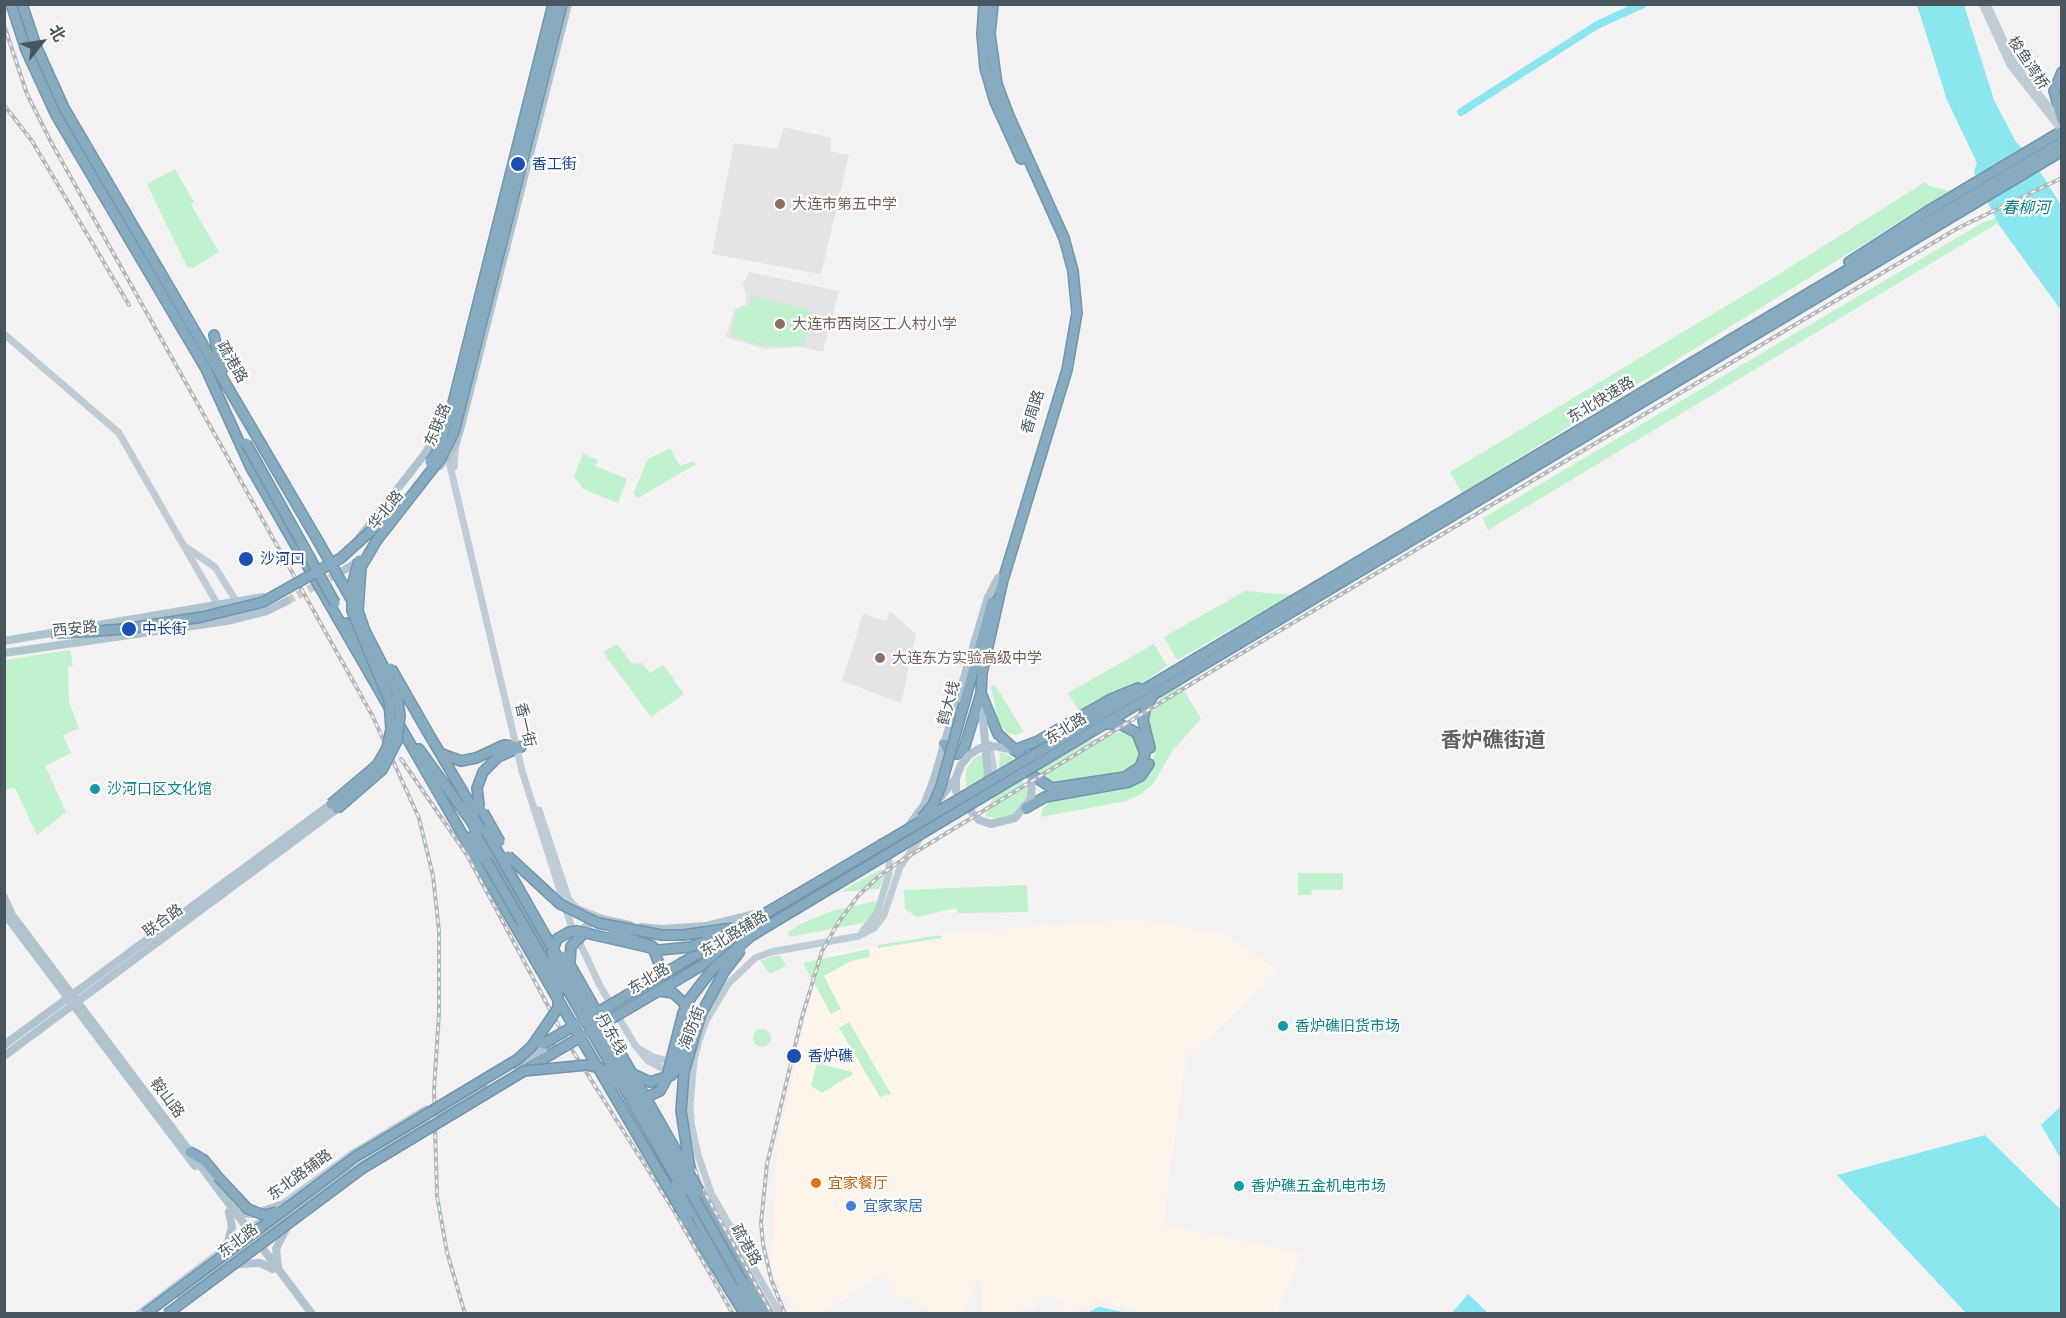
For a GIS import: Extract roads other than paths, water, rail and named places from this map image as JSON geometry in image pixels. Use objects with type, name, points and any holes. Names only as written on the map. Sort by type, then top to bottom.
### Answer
[{"type":"highway","points":[[11,4],[26,50],[56,115],[206,369],[384,686]]},
{"type":"highway","name":"疏港路","points":[[22,4],[36,46],[64,108],[224,378],[438,750]]},
{"type":"highway","name":"东联路","points":[[334,807],[377,765],[387,748],[392,716],[384,686],[363,644],[352,611],[350,599],[355,569],[372,536],[436,454],[446,427],[551,4]]},
{"type":"highway","name":"东联路","points":[[334,807],[382,770],[392,755],[397,741],[400,716],[397,693],[365,631],[358,611],[361,567],[377,540],[441,458],[454,432],[562,4]]},
{"type":"highway","name":"香周路","points":[[984,4],[983,51],[990,86],[1002,119],[1059,240],[1070,300],[1066,352],[998,579]]},
{"type":"highway","name":"香周路","points":[[981,693],[982,674],[1003,580],[1071,353],[1077,313],[1073,271],[1065,238],[1013,126],[997,84],[990,34],[993,4]]},
{"type":"highway","points":[[2061,72],[2054,91],[2061,121]]},
{"type":"highway","points":[[2042,153],[2061,131]]},
{"type":"highway","name":"东北快速路","points":[[1460,506],[2061,142]]},
{"type":"highway","name":"东北快速路","points":[[2042,153],[2061,151]]},
{"type":"highway","name":"东北快速路","points":[[1157,686],[1460,506],[1980,190]]},
{"type":"highway","points":[[214,335],[224,378]]},
{"type":"highway","points":[[206,369],[251,468],[518,931],[687,1214],[714,1255],[729,1289],[745,1314]]},
{"type":"highway","points":[[55,633],[124,629],[202,616],[263,602],[341,558],[384,519]]},
{"type":"highway","name":"鹤大线","points":[[911,826],[927,813],[938,796],[998,579]]},
{"type":"highway","points":[[1014,750],[1038,741],[1111,699],[1157,686]]},
{"type":"highway","points":[[1026,808],[1045,797],[1122,784],[1140,776],[1150,759],[1144,714],[1157,686]]},
{"type":"highway","name":"东北路","points":[[146,1314],[382,1139],[911,826],[1073,737],[1102,725],[1157,686]]},
{"type":"highway","name":"东北路","points":[[167,1314],[363,1168],[1157,686]]},
{"type":"highway","points":[[981,693],[992,722],[1014,750],[1023,757],[1032,775],[1046,786],[1058,788],[1125,777],[1135,772],[1144,761],[1142,740],[1126,726],[1114,723],[1102,725]]},
{"type":"highway","points":[[945,744],[947,751],[953,754],[964,749],[981,693]]},
{"type":"highway","name":"丹东线","points":[[388,706],[471,821],[683,1190],[750,1314]]},
{"type":"highway","points":[[438,750],[446,756],[461,761],[476,758],[504,745],[518,747]]},
{"type":"highway","points":[[481,808],[477,788],[483,772],[498,757],[518,747]]},
{"type":"highway","points":[[438,750],[481,808],[699,1191]]},
{"type":"highway","points":[[438,750],[745,1280]]},
{"type":"highway","points":[[432,780],[486,860],[554,977],[560,993],[555,1015],[521,1058]]},
{"type":"highway","points":[[508,856],[560,904],[598,923],[662,935],[683,935],[744,926]]},
{"type":"highway","points":[[555,968],[552,958],[554,945],[569,932],[588,933],[660,950],[690,947],[744,926]]},
{"type":"highway","points":[[571,967],[569,952],[574,941],[584,932],[597,929],[652,946],[660,966],[648,981]]},
{"type":"highway","points":[[625,1089],[642,1099],[660,1091],[666,1080],[683,1013],[691,997],[712,970],[753,933]]},
{"type":"highway","points":[[699,1191],[686,1153],[682,1131],[684,1072],[696,1028],[711,993],[753,933]]},
{"type":"highway","points":[[630,1071],[639,1080],[656,1082],[672,1075],[678,1067],[691,1026],[690,1015],[678,996],[658,991]]},
{"type":"highway","points":[[524,1071],[580,1065],[595,1066],[610,1075],[687,1214]]},
{"type":"highway","points":[[190,1152],[204,1160],[248,1209],[264,1215],[287,1209]]},
{"type":"highway","name":"疏港路","points":[[699,1191],[760,1314]]},
{"type":"highway","name":"疏港路","points":[[745,1280],[768,1314]]},
{"type":"main road","points":[[333,560],[356,542],[424,455],[442,425],[551,4]]},
{"type":"main road","points":[[456,443],[568,4]]},
{"type":"main road","name":"华北路","points":[[339,573],[361,560],[373,548],[456,443]]},
{"type":"main road","name":"香周路","points":[[911,826],[924,805],[933,782],[988,597],[998,579]]},
{"type":"main road","name":"西安路","points":[[4,641],[246,601],[282,589]]},
{"type":"main road","name":"西安路","points":[[4,653],[227,621],[267,611],[287,601]]},
{"type":"main road","name":"香周路","points":[[981,693],[986,736]]},
{"type":"main road","name":"东北路","points":[[492,1075],[440,1109],[545,1047],[753,933],[812,896],[888,855],[967,808],[979,796],[986,783],[989,746],[986,736]]},
{"type":"main road","points":[[953,754],[961,765],[969,755],[989,746],[1003,746],[1014,750]]},
{"type":"main road","name":"东北路","points":[[648,981],[754,916],[911,826],[939,801],[956,778],[961,765]]},
{"type":"main road","points":[[933,782],[956,778],[956,791],[967,808],[979,820],[991,824],[1015,818],[1026,808],[1034,788],[1032,775]]},
{"type":"main road","points":[[924,805],[946,780]]},
{"type":"main road","name":"联合路","points":[[4,1045],[72,1000],[334,807]]},
{"type":"main road","points":[[806,907],[812,896]]},
{"type":"main road","name":"鞍山路","points":[[4,897],[12,915],[72,1000],[312,1314]]},
{"type":"main road","name":"鞍山路","points":[[4,913],[190,1152],[229,1208]]},
{"type":"main road","points":[[579,945],[584,928],[593,920],[601,918],[662,929],[706,926],[754,916],[758,922],[753,933]]},
{"type":"main road","points":[[614,1010],[636,994],[648,981]]},
{"type":"main road","name":"联合路","points":[[4,1056],[72,1000]]},
{"type":"main road","points":[[492,1075],[545,1047],[567,1050]]},
{"type":"main road","points":[[492,1075],[521,1058]]},
{"type":"main road","name":"东北路","points":[[287,1209],[396,1142],[426,1117]]},
{"type":"main road","name":"东北路","points":[[152,1314],[254,1240],[281,1224],[357,1160],[426,1117]]},
{"type":"main road","points":[[389,1130],[405,1130]]},
{"type":"main road","points":[[392,1154],[396,1142],[411,1143]]},
{"type":"main road","points":[[229,1250],[232,1227],[229,1208],[247,1214],[287,1209],[281,1224],[276,1250],[281,1273]]},
{"type":"main road","points":[[229,1250],[235,1240]]},
{"type":"main road","name":"东北路","points":[[160,1314],[226,1261],[229,1250],[254,1240]]},
{"type":"main road","name":"鞍山路","points":[[254,1240],[306,1314]]},
{"type":"main road","points":[[239,1264],[253,1262],[273,1269]]},
{"type":"main road","points":[[146,1314],[150,1304]]},
{"type":"street","name":"梭鱼湾桥","points":[[1982,4],[2010,65],[2061,131]]},
{"type":"street","name":"梭鱼湾桥","points":[[1987,4],[2014,63],[2061,121]]},
{"type":"street","points":[[4,334],[119,433],[227,621]]},
{"type":"street","name":"香一街","points":[[442,425],[447,456],[518,747],[579,945],[635,1045]]},
{"type":"street","name":"香一街","points":[[456,443],[453,464],[518,747],[567,894],[578,908],[601,918]]},
{"type":"street","points":[[184,546],[215,567],[246,617]]},
{"type":"street","points":[[231,594],[246,601]]},
{"type":"street","name":"东北路辅路","points":[[545,1047],[806,907],[888,855],[919,840],[967,808]]},
{"type":"street","points":[[858,936],[881,920],[900,867],[919,840]]},
{"type":"street","points":[[858,936],[873,920],[880,906],[889,874],[888,855],[880,842]]},
{"type":"street","name":"海防街","points":[[780,1314],[707,1184],[691,1122],[694,1060],[706,1021],[717,1000],[737,972],[748,963],[771,952],[858,936]]},
{"type":"street","name":"东北路辅路","points":[[440,1126],[567,1050],[614,1010]]},
{"type":"street","points":[[635,1045],[653,1057],[682,1065],[694,1060]]},
{"type":"street","points":[[635,1045],[648,1061],[659,1069],[681,1076],[691,1086]]},
{"type":"street","name":"东北路辅路","points":[[173,1314],[239,1264],[254,1240],[287,1209],[389,1130],[426,1117]]},
{"type":"street","points":[[281,1224],[425,1134]]},
{"type":"street","name":"东北路辅路","points":[[235,1240],[254,1240]]},
{"type":"street","points":[[138,1314],[229,1250]]},
{"type":"water","name":"春柳河","points":[[1917,5],[1964,5],[1994,100],[2016,142],[2030,156],[2061,205],[2061,310],[1999,225],[1976,178],[1974,171],[1977,163],[1947,100]]},
{"type":"water","points":[[2061,1106],[2061,1159],[2041,1125]]},
{"type":"water","points":[[1985,1135],[2061,1210],[2061,1313],[1966,1313],[1837,1175]]},
{"type":"water","points":[[1468,1294],[1488,1313],[1452,1313]]},
{"type":"water","points":[[1100,1307],[1127,1313],[1087,1313]]},
{"type":"waterway","points":[[1461,112],[1597,25],[1643,4]]},
{"type":"tunnel","points":[[287,601],[339,573]]},
{"type":"tunnel","points":[[425,1125],[440,1116]]},
{"type":"railway","points":[[4,25],[27,94],[51,142],[372,715],[419,818],[433,876],[439,931],[439,1013],[434,1090],[437,1196],[447,1252],[465,1314]]},
{"type":"railway","points":[[4,105],[32,141],[129,305]]},
{"type":"railway","points":[[785,1314],[771,1279],[763,1244],[761,1223],[767,1164],[802,1017],[822,951],[838,923],[858,896],[878,877],[1227,662],[1958,228],[2062,178]]},
{"type":"railway","points":[[401,759],[467,855],[569,1045],[674,1211],[733,1314]]},
{"type":"railway","points":[[743,955],[715,989],[693,1031],[683,1065],[683,1117],[689,1150],[700,1184],[772,1314]]},
{"type":"place","name":"香工街","points":[[518,164]]},
{"type":"place","name":"大连市第五中学","points":[[780,204]]},
{"type":"place","name":"大连市西岗区工人村小学","points":[[780,324]]},
{"type":"place","name":"沙河口","points":[[246,559]]},
{"type":"place","name":"中长街","points":[[129,629]]},
{"type":"place","name":"大连东方实验高级中学","points":[[880,658]]},
{"type":"place","name":"沙河口区文化馆","points":[[95,789]]},
{"type":"place","name":"香炉礁旧货市场","points":[[1283,1026]]},
{"type":"place","name":"香炉礁","points":[[794,1056]]},
{"type":"place","name":"宜家餐厅","points":[[816,1183]]},
{"type":"place","name":"香炉礁五金机电市场","points":[[1239,1186]]},
{"type":"place","name":"宜家家居","points":[[851,1206]]},
{"type":"district","name":"香炉礁街道","points":[[1493,741]]}]
